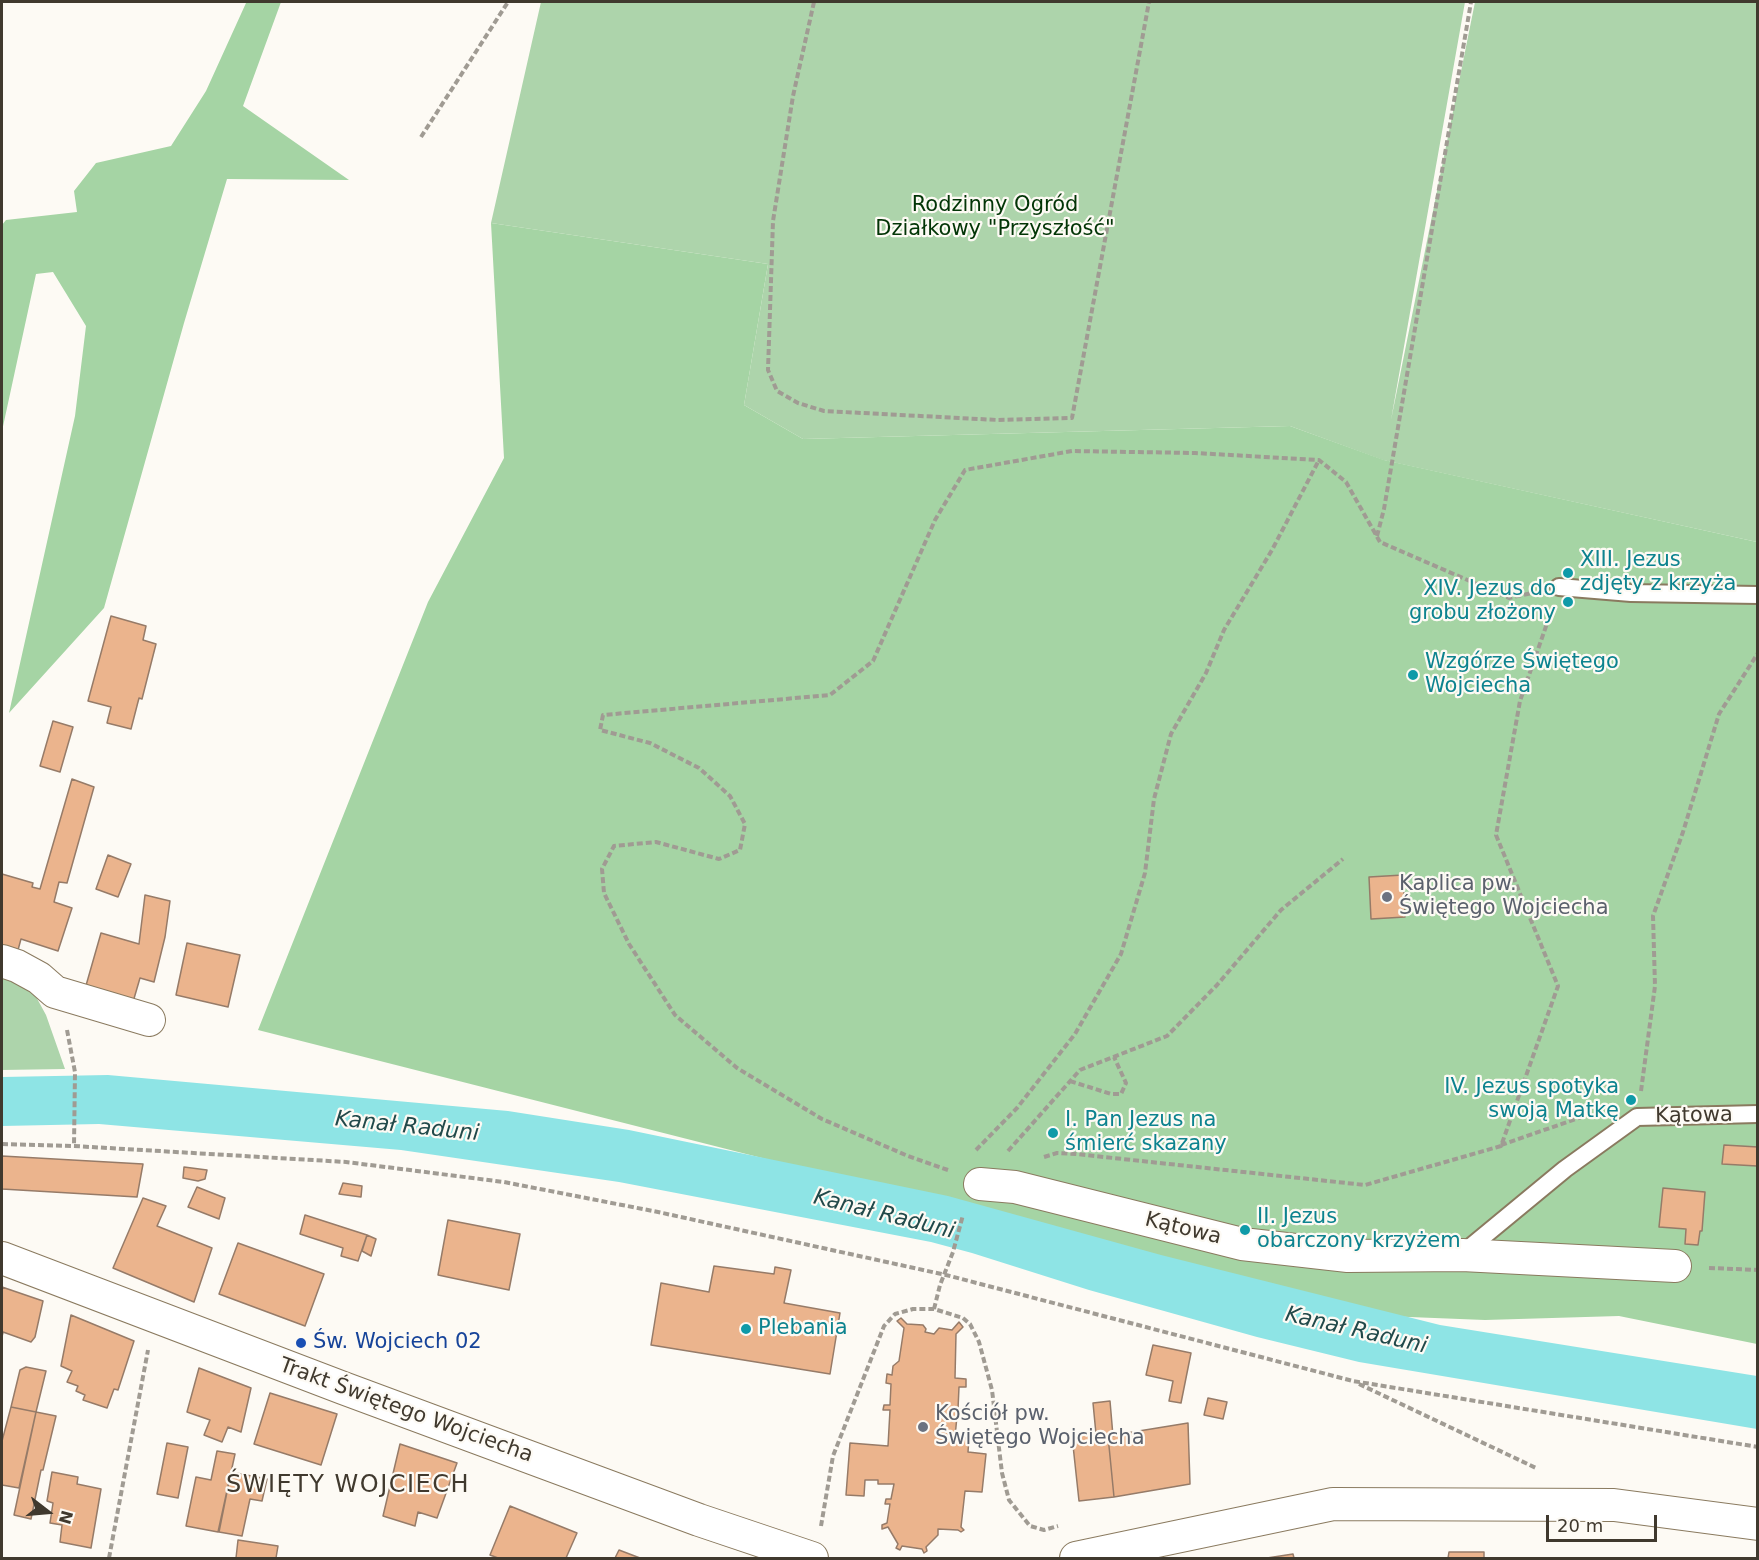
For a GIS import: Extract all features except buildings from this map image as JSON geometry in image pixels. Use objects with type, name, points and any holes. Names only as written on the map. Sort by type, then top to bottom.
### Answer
[{"type":"street","points":[[2,961],[39,978],[55,992],[149,1020]]},
{"type":"street","name":"Kątowa","points":[[967,1178],[1015,1187],[1242,1244],[1348,1256],[1462,1255],[1675,1266]]},
{"type":"street","name":"Trakt Świętego Wojciecha","points":[[2,1258],[343,1388],[699,1520],[811,1558]]},
{"type":"street","points":[[1076,1558],[1333,1504],[1614,1505],[1758,1524]]},
{"type":"lane","points":[[1559,587],[1631,593],[1758,595]]},
{"type":"lane","name":"Kątowa","points":[[1462,1255],[1565,1169],[1637,1117],[1758,1114]]},
{"type":"path","points":[[421,137],[508,2]]},
{"type":"path","points":[[814,2],[793,96],[773,221],[768,370],[777,391],[798,403],[824,411],[998,420],[1072,418],[1149,2]]},
{"type":"path","points":[[1377,536],[1384,509],[1471,2]]},
{"type":"path","points":[[1319,460],[1272,550],[1224,630],[1206,673],[1171,734],[1154,798],[1145,873],[1121,954],[1075,1034],[1017,1108],[967,1178],[908,1156],[822,1119],[737,1068],[675,1015],[628,944],[604,893],[602,869],[614,846],[656,842],[719,859],[741,850],[745,824],[730,796],[699,768],[650,743],[600,730],[603,715],[830,695],[873,661],[935,520],[965,470],[1072,451],[1195,453],[1319,460],[1346,482],[1380,542],[1509,598],[1559,587]]},
{"type":"path","points":[[1501,1146],[1558,986],[1496,836],[1520,701],[1559,587]]},
{"type":"path","points":[[1057,1154],[1076,1154],[1365,1185],[1501,1146],[1593,1112],[1637,1117],[1655,986],[1653,916],[1683,832],[1719,714],[1758,653]]},
{"type":"path","points":[[1004,1155],[1080,1070],[1167,1036],[1217,985],[1281,910],[1343,859]]},
{"type":"path","points":[[1070,1081],[1111,1094],[1121,1094],[1126,1083],[1114,1057]]},
{"type":"path","points":[[74,1146],[75,1072]]},
{"type":"path","points":[[2,1144],[345,1162],[504,1182],[735,1228],[946,1275],[1353,1381],[1758,1447]]},
{"type":"path","points":[[934,1309],[964,1211]]},
{"type":"path","points":[[1675,1266],[1758,1270]]},
{"type":"path","points":[[811,1558],[822,1523],[833,1456],[884,1326],[895,1314],[913,1309],[934,1309],[963,1318],[970,1324],[979,1342],[992,1390],[1002,1473],[1010,1500],[1030,1526],[1044,1530],[1063,1525]]},
{"type":"path","points":[[109,1558],[150,1340]]},
{"type":"path","points":[[1353,1381],[1541,1470]]},
{"type":"green space","points":[[281,2],[243,106],[349,180],[227,179],[104,608],[9,713],[75,416],[86,326],[53,272],[36,274],[2,431],[2,225],[6,220],[77,212],[74,191],[96,163],[171,146],[206,91],[246,3]]},
{"type":"green space","name":"Rodzinny Ogród Działkowy \"Przyszłość\"","points":[[541,2],[1465,2],[1391,420],[1475,2],[1757,2],[1757,542],[1383,460],[1290,426],[803,439],[744,405],[768,264],[491,223]]},
{"type":"green space","points":[[491,223],[768,264],[744,405],[803,439],[1290,426],[1384,460],[1757,542],[1757,1344],[1619,1316],[1485,1320],[1384,1316],[258,1030],[428,602],[504,458]]},
{"type":"green space","points":[[2,975],[34,993],[46,1015],[65,1069],[2,1070]]},
{"type":"water","name":"Kanał Raduni","points":[[108,1075],[508,1111],[629,1130],[948,1196],[1161,1255],[1440,1325],[1757,1376],[1757,1429],[1359,1362],[1257,1337],[1089,1290],[931,1242],[619,1182],[401,1150],[99,1124],[2,1126],[2,1077]]},
{"type":"place","name":"XIII. Jezus zdjęty z krzyża","points":[[1568,573]]},
{"type":"place","name":"XIV. Jezus do grobu złożony","points":[[1568,602]]},
{"type":"place","name":"Wzgórze Świętego Wojciecha","points":[[1413,675]]},
{"type":"place","name":"Kaplica pw. Świętego Wojciecha","points":[[1387,897]]},
{"type":"place","name":"IV. Jezus spotyka swoją Matkę","points":[[1631,1100]]},
{"type":"place","name":"I. Pan Jezus na śmierć skazany","points":[[1053,1133]]},
{"type":"place","name":"II. Jezus obarczony krzyżem","points":[[1245,1230]]},
{"type":"place","name":"Plebania","points":[[746,1329]]},
{"type":"place","name":"Św. Wojciech 02","points":[[301,1343]]},
{"type":"place","name":"Kościół pw. Świętego Wojciecha","points":[[923,1427]]},
{"type":"district","name":"ŚWIĘTY WOJCIECH","points":[[348,1486]]}]
